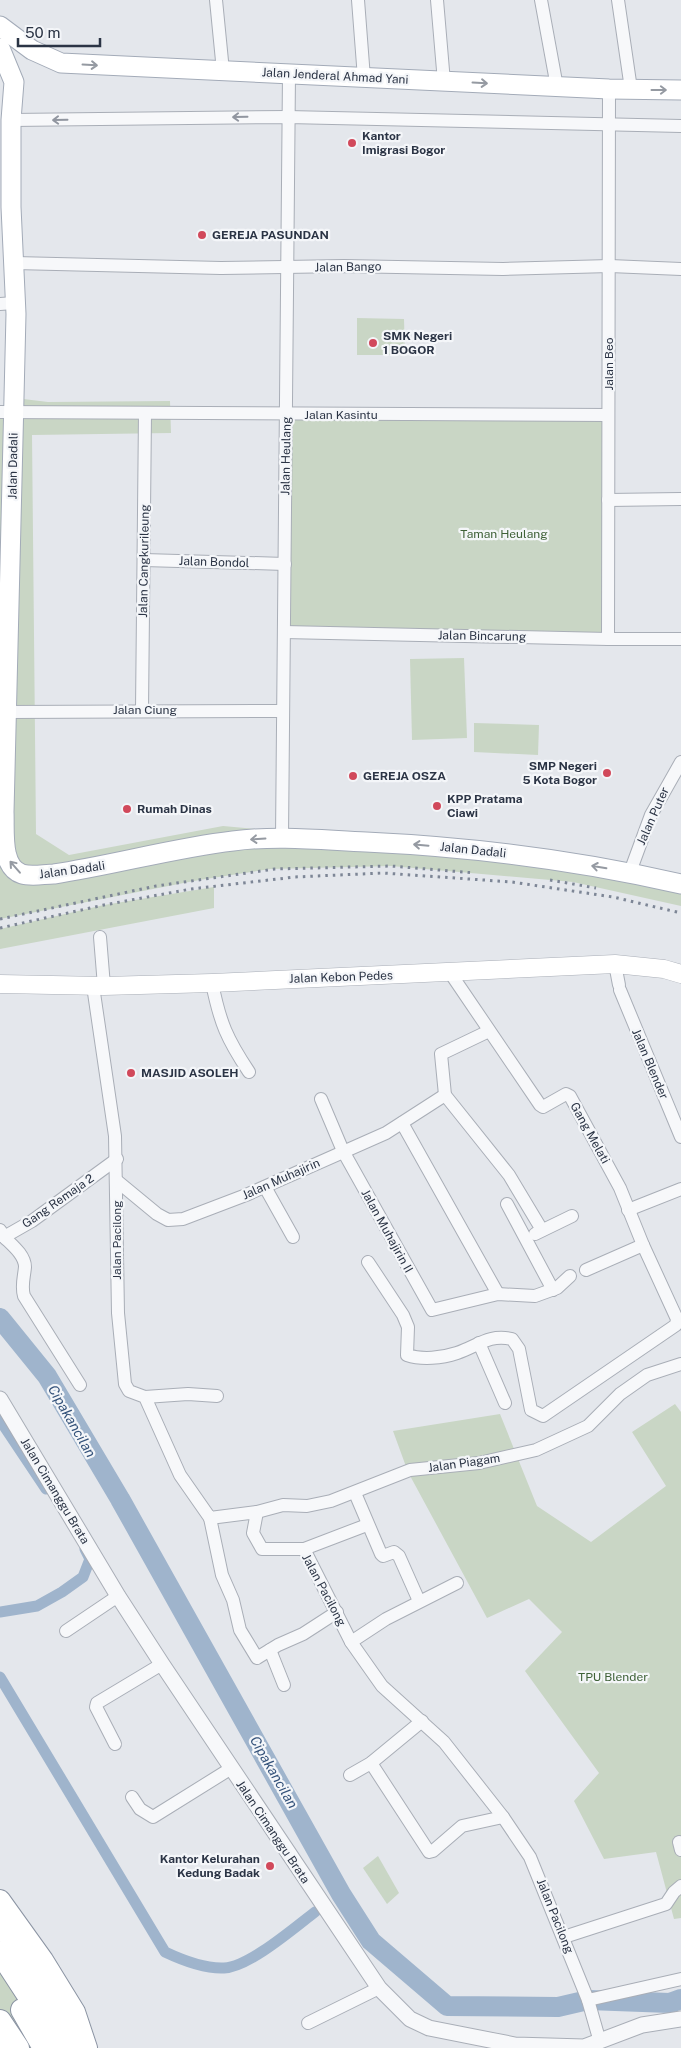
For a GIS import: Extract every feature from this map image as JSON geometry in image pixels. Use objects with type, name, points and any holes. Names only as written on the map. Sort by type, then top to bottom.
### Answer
[{"type":"highway","points":[[0,1900],[43,1960],[75,2012],[87,2048]]},
{"type":"highway","points":[[0,1921],[55,2004],[77,2048]]},
{"type":"highway","points":[[0,1947],[55,2020],[69,2048]]},
{"type":"highway","points":[[0,1952],[63,2048]]},
{"type":"highway","points":[[0,1977],[44,2048]]},
{"type":"highway","points":[[0,2009],[13,2047]]},
{"type":"highway","points":[[0,2021],[13,2047]]},
{"type":"main road","name":"Jalan Jenderal Ahmad Yani","points":[[0,26],[26,46],[62,63],[558,87],[681,90]]},
{"type":"main road","name":"Jalan Dadali","points":[[0,48],[14,82],[8,112],[6,150],[6,209],[15,263],[7,303],[6,853],[12,868],[20,874],[54,874],[233,841],[282,838],[417,844],[632,867],[681,884]]},
{"type":"main road","points":[[14,82],[20,68],[29,62],[62,63]]},
{"type":"main road","name":"Jalan Kebon Pedes","points":[[0,984],[98,986],[212,983],[451,974],[615,964],[664,969],[681,974]]},
{"type":"street","points":[[216,0],[223,71]]},
{"type":"street","points":[[358,0],[364,78]]},
{"type":"street","points":[[437,0],[444,82]]},
{"type":"street","points":[[541,0],[558,87]]},
{"type":"street","points":[[618,0],[631,89]]},
{"type":"street","name":"Jalan Heulang","points":[[282,838],[289,74]]},
{"type":"street","name":"Jalan Beo","points":[[608,639],[609,89]]},
{"type":"street","points":[[8,112],[681,126]]},
{"type":"street","name":"Jalan Bango","points":[[15,263],[288,268],[344,266],[503,269],[610,266],[681,269]]},
{"type":"street","name":"Jalan Kasintu","points":[[7,411],[608,415]]},
{"type":"street","name":"Jalan Cangkurileung","points":[[142,710],[145,413]]},
{"type":"street","points":[[608,500],[681,499]]},
{"type":"street","name":"Jalan Bondol","points":[[144,560],[284,564]]},
{"type":"street","name":"Jalan Bincarung","points":[[284,632],[681,639]]},
{"type":"street","name":"Jalan Ciung","points":[[6,712],[142,710],[283,711]]},
{"type":"street","name":"Jalan Puter","points":[[632,867],[651,815],[681,762]]},
{"type":"street","name":"Jalan Pacilong","points":[[100,937],[98,986],[117,1159],[118,1313],[123,1373],[129,1391],[145,1397],[180,1475],[210,1518]]},
{"type":"street","name":"Jalan Blender","points":[[615,964],[619,988],[681,1137]]},
{"type":"street","name":"Gang Melati","points":[[451,974],[540,1105],[547,1106],[566,1094],[570,1096],[620,1188],[642,1245],[677,1319],[676,1326],[543,1416],[532,1410],[519,1349],[512,1339],[499,1336],[479,1343]]},
{"type":"street","points":[[212,983],[220,1019],[229,1043],[249,1072]]},
{"type":"street","points":[[489,1030],[441,1054],[445,1095],[509,1175],[542,1230]]},
{"type":"street","name":"Jalan Muhajirin","points":[[118,1181],[157,1214],[168,1220],[183,1219],[265,1186],[402,1124],[445,1095]]},
{"type":"street","name":"Jalan Muhajirin II","points":[[321,1099],[343,1151],[432,1310],[498,1294]]},
{"type":"street","points":[[402,1124],[498,1294],[535,1296],[552,1290],[570,1276]]},
{"type":"street","name":"Gang Remaja 2","points":[[2,1233],[32,1221],[117,1159]]},
{"type":"street","points":[[265,1186],[294,1237]]},
{"type":"street","points":[[628,1210],[681,1189]]},
{"type":"street","points":[[507,1204],[552,1290]]},
{"type":"street","points":[[526,1240],[572,1216]]},
{"type":"street","points":[[2,1233],[18,1252],[25,1265],[22,1284],[24,1296],[80,1385]]},
{"type":"street","points":[[586,1270],[642,1245]]},
{"type":"street","points":[[368,1262],[403,1315],[408,1328],[407,1355],[419,1359],[456,1354],[479,1343],[505,1403]]},
{"type":"street","name":"Jalan Piagam","points":[[256,1512],[283,1505],[307,1506],[355,1493],[410,1470],[479,1464],[536,1450],[588,1426],[620,1394],[648,1375],[681,1364]]},
{"type":"street","points":[[145,1397],[188,1394],[217,1396]]},
{"type":"street","name":"Jalan Cimanggu Brata","points":[[0,1399],[118,1596],[230,1769],[379,1988],[410,2019],[429,2028],[515,2046],[584,2048],[598,2036],[642,2025],[681,2019]]},
{"type":"street","points":[[355,1493],[367,1525],[381,1554],[383,1556],[394,1552],[400,1556],[419,1601]]},
{"type":"street","points":[[256,1512],[210,1518],[222,1575],[233,1600],[240,1630],[257,1658],[302,1634],[337,1612]]},
{"type":"street","name":"Jalan Pacilong","points":[[256,1512],[253,1533],[262,1549],[304,1549],[351,1642],[382,1686],[444,1742],[503,1817],[530,1857],[589,2002],[598,2036]]},
{"type":"street","points":[[304,1549],[367,1525]]},
{"type":"street","points":[[351,1642],[386,1619],[457,1583]]},
{"type":"street","points":[[66,1631],[118,1596]]},
{"type":"street","points":[[270,1650],[284,1686]]},
{"type":"street","points":[[115,1744],[96,1707],[97,1703],[162,1664]]},
{"type":"street","points":[[350,1775],[371,1763],[422,1721]]},
{"type":"street","points":[[371,1763],[429,1852],[433,1851],[462,1826],[503,1817]]},
{"type":"street","points":[[132,1797],[140,1809],[153,1817],[230,1769]]},
{"type":"street","points":[[564,1937],[666,1904],[674,1892],[681,1886]]},
{"type":"street","points":[[589,2002],[681,1980]]},
{"type":"street","points":[[308,2023],[379,1988]]},
{"type":"green space","points":[[357,318],[404,319],[405,355],[357,355]]},
{"type":"green space","points":[[15,398],[48,402],[170,401],[171,433],[32,435],[36,834],[69,855],[223,826],[417,844],[681,885],[681,906],[573,882],[391,866],[270,869],[199,880],[0,919],[0,413]]},
{"type":"green space","name":"Taman Heulang","points":[[286,408],[608,415],[608,639],[284,632]]},
{"type":"green space","points":[[464,658],[467,738],[412,740],[410,659]]},
{"type":"green space","points":[[474,723],[539,725],[538,755],[474,752]]},
{"type":"green space","points":[[214,887],[214,908],[0,949],[0,929],[104,905]]},
{"type":"green space","name":"TPU Blender","points":[[675,1404],[681,1412],[681,1918],[674,1919],[656,1852],[604,1859],[574,1801],[599,1773],[525,1671],[562,1632],[529,1599],[487,1618],[408,1472],[393,1431],[500,1414],[537,1506],[591,1542],[666,1486],[632,1432]]},
{"type":"green space","points":[[378,1856],[399,1893],[387,1904],[363,1868]]},
{"type":"green space","points":[[0,1952],[63,2048],[26,2048],[0,2010]]},
{"type":"waterway","name":"Cipakancilan","points":[[0,1318],[47,1376],[120,1499],[341,1894],[371,1941],[447,2006],[558,2007],[588,2000],[670,2003],[681,1999]]},
{"type":"waterway","points":[[0,1420],[46,1489]]},
{"type":"waterway","points":[[0,1612],[37,1606],[83,1577],[90,1559],[85,1549]]},
{"type":"waterway","points":[[0,1677],[165,1952],[186,1961],[209,1967],[224,1968],[234,1966],[271,1946],[315,1912]]},
{"type":"railway","points":[[0,919],[156,886],[275,869],[391,866],[475,873]]},
{"type":"railway","points":[[0,928],[104,905],[191,889],[295,877],[383,873],[512,882],[613,897],[681,913]]},
{"type":"railway","points":[[550,880],[596,888]]},
{"type":"place","name":"Kantor Imigrasi Bogor","points":[[352,143]]},
{"type":"place","name":"GEREJA PASUNDAN","points":[[202,235]]},
{"type":"place","name":"SMK Negeri 1 BOGOR","points":[[373,343]]},
{"type":"place","name":"SMP Negeri 5 Kota Bogor","points":[[607,773]]},
{"type":"place","name":"GEREJA OSZA","points":[[353,776]]},
{"type":"place","name":"KPP Pratama Ciawi","points":[[437,806]]},
{"type":"place","name":"Rumah Dinas","points":[[127,809]]},
{"type":"place","name":"MASJID ASOLEH","points":[[131,1073]]},
{"type":"place","name":"Kantor Kelurahan Kedung Badak","points":[[270,1866]]}]
